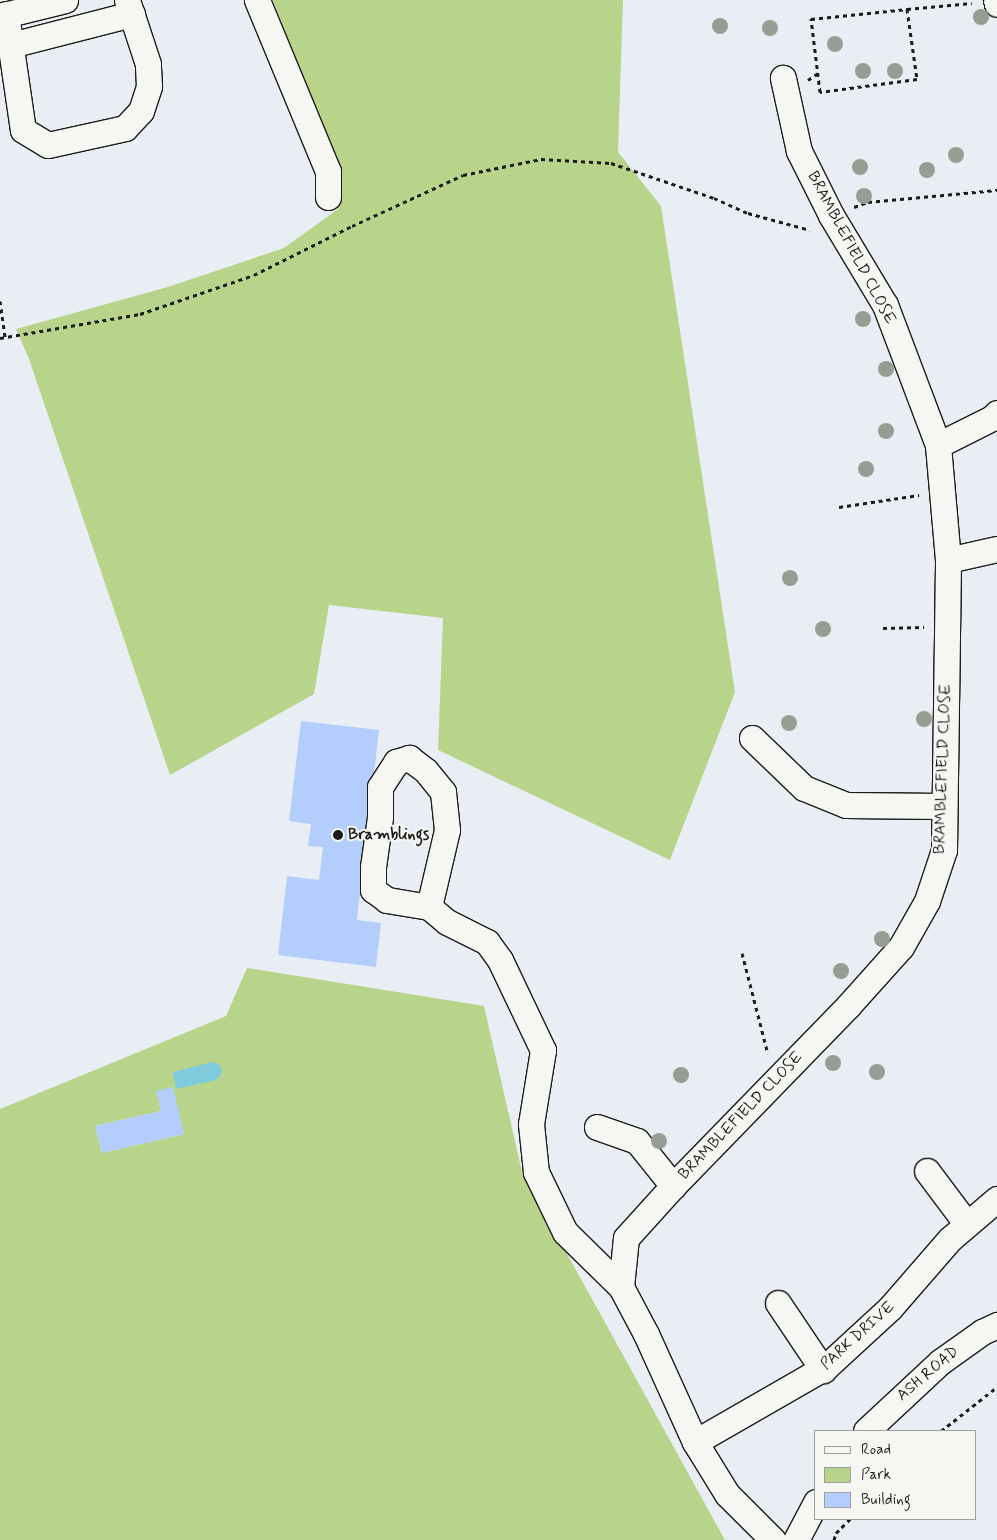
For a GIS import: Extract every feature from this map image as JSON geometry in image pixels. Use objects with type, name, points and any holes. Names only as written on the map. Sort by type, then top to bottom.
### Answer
[{"type":"street","points":[[10,45],[130,7],[148,64],[149,86],[141,111],[124,128],[48,145],[23,130],[10,45],[3,15],[65,0]]},
{"type":"street","points":[[258,0],[328,171],[328,197]]},
{"type":"street","name":"BRAMBLEFIELD CLOSE","points":[[621,1287],[626,1238],[673,1186],[848,1006],[901,947],[927,901],[944,850],[943,806],[948,560],[938,445],[885,305],[838,225],[799,151],[783,78]]},
{"type":"street","points":[[938,445],[992,418],[997,413]]},
{"type":"street","points":[[948,560],[997,549]]},
{"type":"street","points":[[752,738],[804,788],[846,805],[943,806]]},
{"type":"street","points":[[429,907],[447,830],[443,792],[426,771],[409,758],[396,762],[380,787],[380,817],[373,867],[373,890],[387,900],[429,907],[447,922],[487,942],[500,960],[542,1050],[531,1124],[536,1172],[565,1232],[621,1287],[646,1334],[695,1442],[727,1494],[773,1540]]},
{"type":"street","points":[[597,1127],[638,1141],[673,1186]]},
{"type":"street","points":[[927,1171],[966,1223]]},
{"type":"street","name":"PARK DRIVE","points":[[695,1442],[823,1370],[890,1308],[944,1244],[997,1198]]},
{"type":"street","points":[[778,1303],[823,1370]]},
{"type":"street","name":"ASH ROAD","points":[[867,1430],[940,1362],[982,1332],[997,1325]]},
{"type":"street","points":[[796,1540],[814,1506]]},
{"type":"path","points":[[907,9],[917,79],[820,92],[811,19],[907,9],[997,2]]},
{"type":"path","points":[[0,338],[140,314],[254,275],[352,226],[463,175],[541,159],[611,163],[796,228],[838,225],[868,202],[997,190]]},
{"type":"path","points":[[0,301],[5,338]]},
{"type":"path","points":[[838,507],[942,492]]},
{"type":"path","points":[[883,628],[947,627]]},
{"type":"path","points":[[742,953],[775,1081]]},
{"type":"path","points":[[942,1430],[997,1387]]},
{"type":"path","points":[[834,1540],[836,1533],[849,1520]]},
{"type":"green space","points":[[273,0],[623,0],[618,152],[661,206],[735,692],[670,860],[438,750],[443,618],[329,605],[314,694],[170,775],[29,359],[16,329],[168,287],[284,248],[338,209],[339,172]]},
{"type":"green space","points":[[247,968],[484,1006],[522,1172],[725,1540],[0,1540],[0,1109],[226,1016]],"holes":[[[161,1111],[184,1134],[102,1153],[95,1126]]]},
{"type":"water","points":[[212,1062],[218,1064],[222,1069],[221,1075],[216,1080],[176,1089],[173,1072]]},
{"type":"building","name":"Bramblings","points":[[301,721],[379,730],[357,920],[381,923],[376,967],[278,955],[287,876],[319,880],[323,847],[308,846],[311,824],[289,821]]},
{"type":"building","points":[[173,1087],[184,1134],[102,1153],[95,1126],[161,1111],[156,1091]]},
{"type":"place","name":"Bramblings","points":[[338,835]]}]
